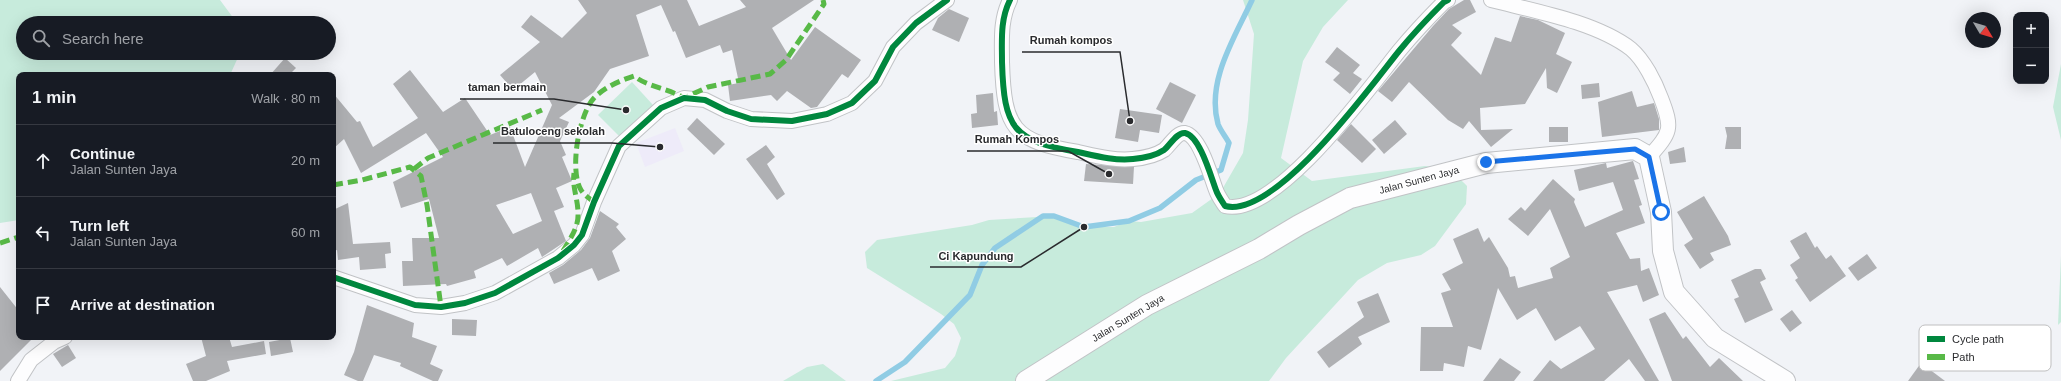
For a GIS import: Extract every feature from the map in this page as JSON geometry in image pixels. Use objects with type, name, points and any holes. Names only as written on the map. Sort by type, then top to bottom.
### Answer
[{"type":"main road","name":"Jalan Sunten Jaya","points":[[1026,381],[1147,305],[1259,249],[1299,225],[1350,198],[1486,162],[1635,149],[1649,157]]},
{"type":"main road","points":[[1649,157],[1661,212],[1663,251],[1674,292],[1715,338],[1785,381]]},
{"type":"street","points":[[336,278],[415,305],[441,307],[465,303],[495,293],[558,258],[574,245],[582,235],[587,225],[594,202],[619,146],[661,108],[684,98],[705,100],[727,112],[751,119],[792,122],[827,114],[852,102],[875,81],[893,47],[916,22],[947,0]]},
{"type":"street","points":[[1010,0],[1001,31],[1003,75],[1007,111],[1014,126],[1025,137],[1046,147],[1113,159],[1132,159],[1153,156],[1165,150],[1179,134],[1185,133],[1198,144],[1225,206],[1233,208],[1256,200],[1281,184],[1320,149],[1420,26],[1444,2],[1448,0]]},
{"type":"street","points":[[1491,0],[1588,27],[1614,38],[1632,50],[1639,58],[1659,93],[1669,120],[1665,139],[1649,157]]},
{"type":"street","points":[[18,381],[31,360],[58,340]]},
{"type":"shaded area","points":[[675,128],[684,151],[645,167],[636,143]]},
{"type":"green space","points":[[0,0],[220,0],[232,16],[16,16],[16,60],[237,60],[231,72],[16,72],[16,220],[0,223]]},
{"type":"green space","points":[[1243,0],[1348,0],[1323,27],[1303,61],[1281,158],[1312,181],[1425,166],[1448,171],[1467,186],[1466,204],[1435,246],[1421,255],[1387,263],[1358,280],[1286,358],[1269,381],[891,381],[945,368],[955,356],[961,338],[954,324],[941,314],[867,268],[865,252],[877,240],[972,225],[989,220],[1054,216],[1084,227],[1114,227],[1129,221],[1141,222],[1192,213],[1220,193],[1243,153],[1248,120],[1254,34]]},
{"type":"green space","points":[[2061,64],[2061,140],[2053,107]]},
{"type":"green space","points":[[632,82],[653,105],[620,137],[598,115]]},
{"type":"green space","points":[[2061,256],[2061,322],[2058,325]]},
{"type":"green space","points":[[823,364],[846,381],[783,381],[807,367]]},
{"type":"building","points":[[578,0],[687,0],[699,26],[746,7],[740,0],[814,0],[772,28],[791,60],[815,27],[861,60],[848,78],[842,74],[817,107],[811,108],[787,91],[777,101],[771,95],[730,101],[728,85],[739,83],[732,50],[723,53],[720,45],[686,58],[675,31],[673,32],[661,5],[636,15],[649,56],[610,69],[594,92],[559,118],[569,122],[560,141],[566,155],[562,157],[572,181],[556,188],[564,207],[554,211],[566,241],[542,257],[538,248],[507,266],[502,258],[474,271],[476,278],[447,286],[446,284],[403,286],[402,261],[413,261],[412,238],[439,238],[429,199],[401,208],[393,182],[443,157],[426,133],[361,173],[344,139],[336,146],[336,97],[357,122],[360,121],[373,147],[418,118],[393,84],[410,70],[443,112],[465,98],[490,135],[510,127],[525,167],[552,105],[535,72],[513,90],[500,75],[540,42],[521,27],[531,15],[562,38],[587,13]],"holes":[[[531,193],[542,221],[513,234],[496,205]]]},
{"type":"building","points":[[1464,0],[1470,0],[1476,12],[1452,25],[1462,33],[1451,45],[1481,75],[1495,37],[1511,42],[1520,16],[1538,20],[1565,33],[1556,54],[1572,62],[1557,93],[1547,88],[1546,68],[1525,104],[1480,108],[1481,130],[1513,129],[1491,147],[1469,121],[1463,129],[1448,120],[1409,82],[1392,102],[1378,91],[1449,9]]},
{"type":"building","points":[[949,9],[969,18],[959,42],[932,30],[938,18]]},
{"type":"building","points":[[1337,47],[1360,65],[1353,73],[1362,79],[1350,94],[1333,80],[1340,73],[1325,62]]},
{"type":"building","points":[[283,60],[287,60],[296,68],[292,72],[273,72]]},
{"type":"building","points":[[1170,82],[1196,95],[1182,123],[1156,109]]},
{"type":"building","points":[[1599,83],[1600,97],[1582,99],[1581,85]]},
{"type":"building","points":[[1632,91],[1637,107],[1654,103],[1659,119],[1659,130],[1602,137],[1598,102]]},
{"type":"building","points":[[993,93],[994,112],[997,111],[998,125],[972,128],[971,114],[977,113],[976,95]]},
{"type":"building","points":[[1120,109],[1162,115],[1159,133],[1140,130],[1138,142],[1115,138]]},
{"type":"building","points":[[697,118],[725,144],[714,155],[687,129]]},
{"type":"building","points":[[1395,120],[1407,134],[1384,154],[1372,140]]},
{"type":"building","points":[[1351,124],[1376,149],[1362,163],[1337,140]]},
{"type":"building","points":[[1549,127],[1568,127],[1568,142],[1549,142]]},
{"type":"building","points":[[1725,127],[1741,127],[1741,149],[1725,149],[1727,136]]},
{"type":"building","points":[[766,145],[775,157],[767,164],[785,194],[777,200],[746,159]]},
{"type":"building","points":[[1684,147],[1686,162],[1670,164],[1668,152]]},
{"type":"building","points":[[1633,161],[1639,179],[1634,180],[1642,205],[1639,206],[1645,223],[1616,233],[1630,259],[1640,258],[1641,271],[1649,268],[1659,295],[1643,302],[1637,285],[1607,292],[1659,381],[1645,381],[1629,359],[1604,381],[1533,381],[1550,360],[1561,369],[1595,349],[1580,326],[1555,341],[1536,308],[1517,320],[1498,288],[1481,350],[1468,346],[1464,367],[1444,363],[1443,371],[1420,371],[1421,327],[1453,327],[1441,293],[1451,290],[1442,274],[1463,263],[1453,239],[1478,228],[1484,242],[1489,237],[1508,268],[1510,277],[1515,276],[1518,288],[1553,278],[1550,268],[1570,257],[1550,209],[1528,236],[1508,219],[1521,207],[1525,211],[1553,179],[1575,199],[1574,202],[1585,227],[1623,210],[1613,182],[1579,191],[1574,170],[1606,163],[1607,168]]},
{"type":"building","points":[[1086,164],[1134,167],[1133,184],[1084,181]]},
{"type":"building","points":[[1704,196],[1728,236],[1731,245],[1710,253],[1714,260],[1700,269],[1684,245],[1693,239],[1677,212]]},
{"type":"building","points":[[348,203],[353,244],[390,242],[391,253],[385,254],[386,268],[360,270],[359,257],[338,260],[336,250],[336,209]]},
{"type":"building","points":[[600,211],[619,224],[616,227],[626,239],[612,251],[620,271],[598,281],[592,268],[554,284],[549,273],[563,265],[581,250],[590,238]]},
{"type":"building","points":[[1806,232],[1815,248],[1817,246],[1826,259],[1831,255],[1846,276],[1810,302],[1795,280],[1798,278],[1790,265],[1800,258],[1790,241]]},
{"type":"building","points":[[1867,254],[1877,268],[1858,281],[1848,268]]},
{"type":"building","points":[[1755,269],[1761,269],[1766,279],[1760,282],[1773,310],[1745,323],[1734,299],[1739,297],[1731,280]]},
{"type":"building","points":[[0,287],[16,307],[16,340],[31,340],[0,371]]},
{"type":"building","points":[[1378,293],[1390,322],[1358,337],[1362,344],[1329,368],[1317,352],[1364,317],[1357,302]]},
{"type":"building","points":[[367,305],[414,323],[412,337],[437,346],[430,364],[443,370],[438,381],[433,381],[400,366],[401,363],[374,355],[363,381],[358,381],[344,375],[354,352]]},
{"type":"building","points":[[1792,310],[1802,323],[1790,332],[1780,319]]},
{"type":"building","points":[[1665,312],[1683,339],[1686,336],[1710,367],[1719,358],[1743,381],[1672,381],[1649,319]]},
{"type":"building","points":[[452,319],[477,320],[476,336],[452,335]]},
{"type":"building","points":[[202,340],[230,340],[232,347],[264,341],[266,354],[227,361],[230,371],[206,381],[193,381],[186,364],[206,356]]},
{"type":"building","points":[[290,340],[293,352],[271,356],[269,342]]},
{"type":"building","points":[[68,345],[76,358],[62,367],[53,354]]},
{"type":"building","points":[[1500,358],[1521,372],[1514,381],[1483,381]]},
{"type":"building","points":[[1919,366],[1919,371],[1932,371],[1945,381],[1908,381]]},
{"type":"waterway","points":[[876,381],[905,362],[970,295],[982,265],[995,248],[1043,216],[1054,216],[1084,227],[1129,221],[1160,208],[1196,180],[1221,170],[1229,143],[1218,124],[1215,108],[1216,92],[1224,60],[1252,0]]},
{"type":"marked path","points":[[594,202],[585,195],[577,181],[576,156],[577,142],[584,116],[594,98],[598,94],[612,85],[634,76],[645,83],[684,98],[708,87],[770,74],[786,60],[824,4],[823,0]]},
{"type":"marked path","points":[[414,169],[428,158],[542,110]]},
{"type":"marked path","points":[[336,184],[362,180],[410,167],[421,176],[427,205],[441,307]]},
{"type":"marked path","points":[[563,251],[574,233],[578,218],[574,173]]},
{"type":"marked path","points":[[0,243],[16,238]]},
{"type":"cycle path","points":[[336,278],[415,305],[441,307],[465,303],[495,293],[558,258],[574,245],[582,235],[594,202],[619,146],[661,108],[684,98],[705,100],[727,111],[751,119],[792,121],[827,114],[852,103],[875,81],[893,47],[916,23],[947,0]]},
{"type":"cycle path","points":[[1010,0],[1003,23],[1003,85],[1010,117],[1016,128],[1026,136],[1039,143],[1056,148],[1112,159],[1141,158],[1157,154],[1164,150],[1179,135],[1185,133],[1195,141],[1200,149],[1217,192],[1225,206],[1246,205],[1269,192],[1294,172],[1320,147],[1367,92],[1415,32],[1444,2],[1448,0]]},
{"type":"place","name":"taman bermain","points":[[626,110]]},
{"type":"place","name":"Rumah kompos","points":[[1130,121]]},
{"type":"place","name":"Batuloceng sekolah","points":[[660,147]]},
{"type":"place","name":"Rumah Kompos","points":[[1109,174]]},
{"type":"place","name":"Ci Kapundung","points":[[1084,227]]},
{"type":"route","points":[[1486,162],[1635,149],[1649,157],[1661,212]]}]
